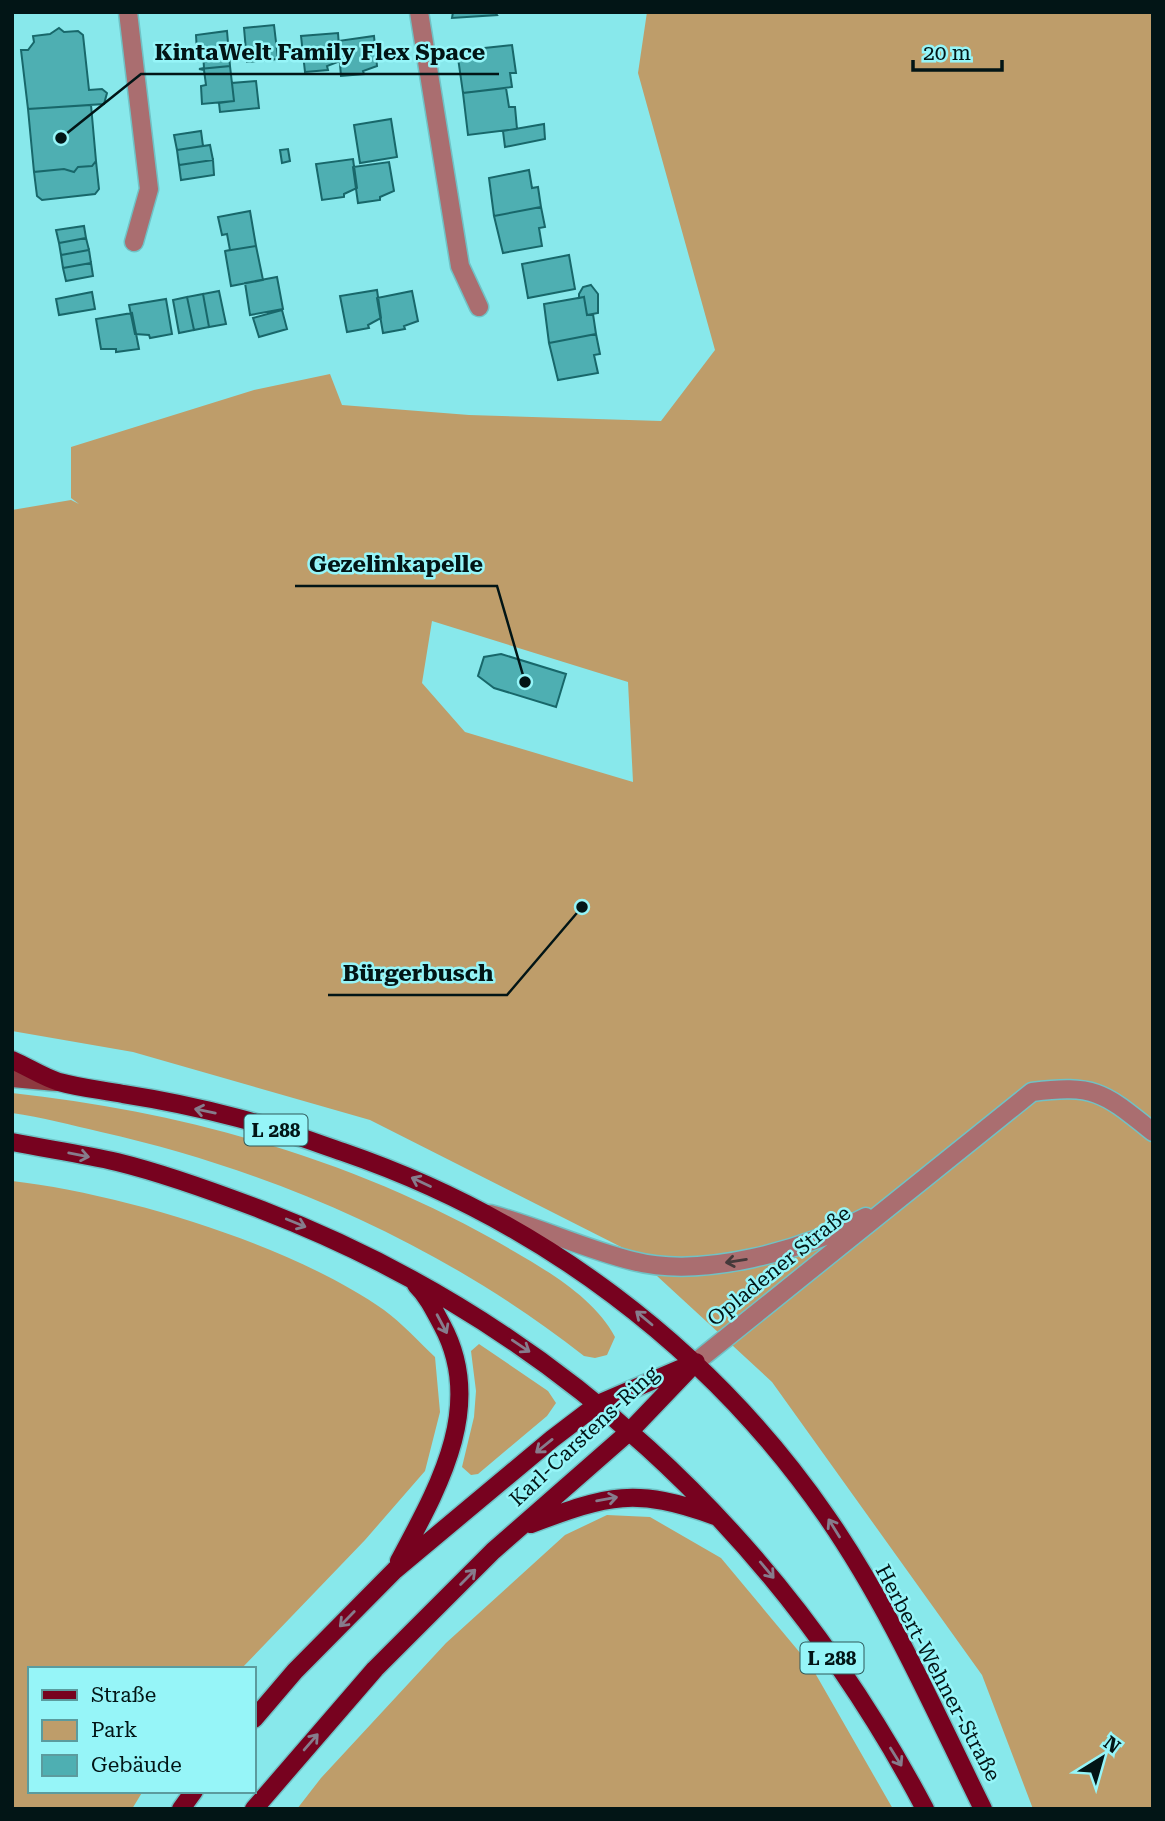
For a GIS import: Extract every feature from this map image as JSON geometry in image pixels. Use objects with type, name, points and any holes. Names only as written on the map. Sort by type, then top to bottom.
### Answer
[{"type":"main road","name":"L 288","points":[[12,1060],[59,1082]]},
{"type":"main road","name":"L 288","points":[[12,1078],[59,1082],[239,1118],[413,1178],[483,1212],[542,1246],[623,1300],[696,1362]]},
{"type":"main road","name":"L 288","points":[[12,1142],[118,1162],[206,1189],[300,1225],[401,1270],[549,1365],[661,1457],[722,1518],[770,1573],[851,1684],[925,1809]]},
{"type":"main road","points":[[395,1570],[443,1474],[458,1429],[461,1382],[451,1341],[427,1296],[401,1270]]},
{"type":"main road","name":"Karl-Carstens-Ring","points":[[256,1717],[295,1671],[395,1570],[552,1439],[598,1404],[696,1362]]},
{"type":"main road","name":"Karl-Carstens-Ring","points":[[254,1809],[375,1669],[519,1528],[630,1431],[696,1362]]},
{"type":"main road","name":"Herbert-Wehner-Straße","points":[[696,1362],[788,1465],[828,1518],[912,1662],[983,1809]]},
{"type":"main road","points":[[519,1528],[605,1498],[633,1495],[663,1499],[722,1518]]},
{"type":"main road","points":[[181,1809],[193,1793]]},
{"type":"street","points":[[128,12],[149,190],[134,242]]},
{"type":"street","points":[[419,12],[460,265],[479,307]]},
{"type":"street","name":"Opladener Straße","points":[[696,1362],[1032,1092],[1072,1087],[1109,1097],[1153,1132]]},
{"type":"street","name":"Opladener Straße","points":[[483,1212],[528,1224],[634,1262],[666,1266],[718,1264],[783,1250],[859,1221],[891,1204]]},
{"type":"green space","points":[[647,12],[1153,12],[1153,1809],[1033,1809],[982,1675],[772,1382],[631,1252],[370,1120],[133,1052],[12,1031],[12,510],[71,500],[79,504],[71,498],[71,447],[254,390],[330,374],[342,405],[469,415],[661,421],[715,350],[638,73]],"holes":[[[432,621],[628,682],[633,782],[465,732],[422,683]]]},
{"type":"green space","points":[[12,1093],[143,1113],[208,1128],[335,1167],[397,1192],[457,1220],[557,1278],[596,1311],[615,1337],[607,1355],[595,1358],[584,1356],[530,1316],[473,1280],[354,1217],[293,1191],[166,1148],[12,1113]]},
{"type":"green space","points":[[12,1181],[104,1198],[206,1226],[303,1264],[346,1286],[384,1310],[435,1357],[440,1412],[425,1471],[365,1540],[243,1667],[28,1667],[28,1793],[142,1793],[132,1809],[12,1809]]},
{"type":"green space","points":[[479,1344],[548,1391],[556,1403],[547,1416],[478,1474],[471,1475],[462,1467],[474,1417],[476,1391],[471,1351]]},
{"type":"green space","points":[[607,1515],[650,1517],[721,1558],[811,1666],[893,1809],[297,1809],[321,1778],[446,1643],[565,1535]]},
{"type":"building","points":[[453,12],[495,12],[497,15],[452,18]]},
{"type":"building","points":[[274,25],[278,59],[247,62],[244,28]]},
{"type":"building","points":[[59,28],[64,32],[78,31],[83,35],[89,90],[102,89],[107,93],[104,104],[28,109],[21,50],[28,50],[34,42],[33,36],[50,34]]},
{"type":"building","points":[[227,31],[230,66],[199,69],[204,68],[203,52],[197,53],[196,35]]},
{"type":"building","points":[[338,33],[340,61],[327,66],[328,70],[305,72],[301,36]]},
{"type":"building","points":[[374,36],[377,66],[363,71],[364,74],[341,76],[338,41]]},
{"type":"building","points":[[512,45],[516,73],[510,73],[512,87],[463,93],[457,51]]},
{"type":"building","points":[[230,66],[234,101],[202,104],[201,86],[206,85],[204,70],[199,69]]},
{"type":"building","points":[[256,81],[259,108],[220,112],[219,103],[234,101],[232,83]]},
{"type":"building","points":[[506,88],[509,107],[515,107],[517,129],[468,135],[463,93]]},
{"type":"building","points":[[91,105],[96,161],[92,166],[78,167],[74,172],[64,169],[34,172],[28,109]]},
{"type":"building","points":[[391,119],[397,157],[360,163],[354,125]]},
{"type":"building","points":[[544,124],[545,139],[505,147],[503,131]]},
{"type":"building","points":[[201,131],[203,146],[177,150],[174,135]]},
{"type":"building","points":[[210,145],[213,160],[179,165],[177,150]]},
{"type":"building","points":[[288,149],[290,161],[282,163],[280,150]]},
{"type":"building","points":[[353,159],[357,188],[344,194],[344,197],[322,200],[316,164]]},
{"type":"building","points":[[213,160],[214,175],[181,180],[179,165]]},
{"type":"building","points":[[96,161],[99,189],[95,194],[42,200],[37,196],[34,172],[64,169],[74,172],[78,167],[92,166]]},
{"type":"building","points":[[389,162],[394,191],[380,197],[380,200],[358,203],[353,167]]},
{"type":"building","points":[[529,170],[532,188],[538,187],[541,207],[494,216],[489,178]]},
{"type":"building","points":[[541,207],[545,227],[539,228],[542,246],[503,253],[494,216]]},
{"type":"building","points":[[250,211],[256,246],[225,251],[230,250],[227,234],[222,235],[218,217]]},
{"type":"building","points":[[84,226],[86,238],[59,243],[56,230]]},
{"type":"building","points":[[86,238],[89,250],[61,255],[59,243]]},
{"type":"building","points":[[256,246],[263,280],[231,286],[225,251]]},
{"type":"building","points":[[89,250],[91,263],[63,268],[61,255]]},
{"type":"building","points":[[569,255],[575,289],[528,298],[522,264]]},
{"type":"building","points":[[91,263],[93,276],[66,281],[63,268]]},
{"type":"building","points":[[277,277],[283,309],[250,315],[245,283]]},
{"type":"building","points":[[591,285],[598,294],[598,313],[587,315],[584,297],[579,298],[579,294],[583,287]]},
{"type":"building","points":[[377,290],[381,318],[368,325],[369,328],[347,332],[340,296]]},
{"type":"building","points":[[219,291],[226,324],[209,327],[203,294]]},
{"type":"building","points":[[412,291],[418,321],[404,326],[405,329],[383,333],[377,298]]},
{"type":"building","points":[[92,292],[95,309],[59,315],[56,299]]},
{"type":"building","points":[[203,294],[209,327],[194,330],[187,297]]},
{"type":"building","points":[[187,297],[194,330],[179,333],[173,300]]},
{"type":"building","points":[[584,297],[587,315],[593,314],[596,334],[549,343],[544,304]]},
{"type":"building","points":[[166,299],[172,334],[150,338],[149,335],[135,334],[129,305]]},
{"type":"building","points":[[282,310],[287,329],[259,337],[253,318]]},
{"type":"building","points":[[132,313],[139,349],[116,352],[116,349],[101,349],[96,319]]},
{"type":"building","points":[[596,334],[600,354],[594,355],[598,373],[558,380],[549,343]]},
{"type":"building","points":[[501,654],[566,674],[556,707],[494,688],[478,676],[484,657]]},
{"type":"place","name":"KintaWelt Family Flex Space","points":[[61,138]]},
{"type":"place","name":"Gezelinkapelle","points":[[525,682]]},
{"type":"place","name":"Bürgerbusch","points":[[582,907]]}]
